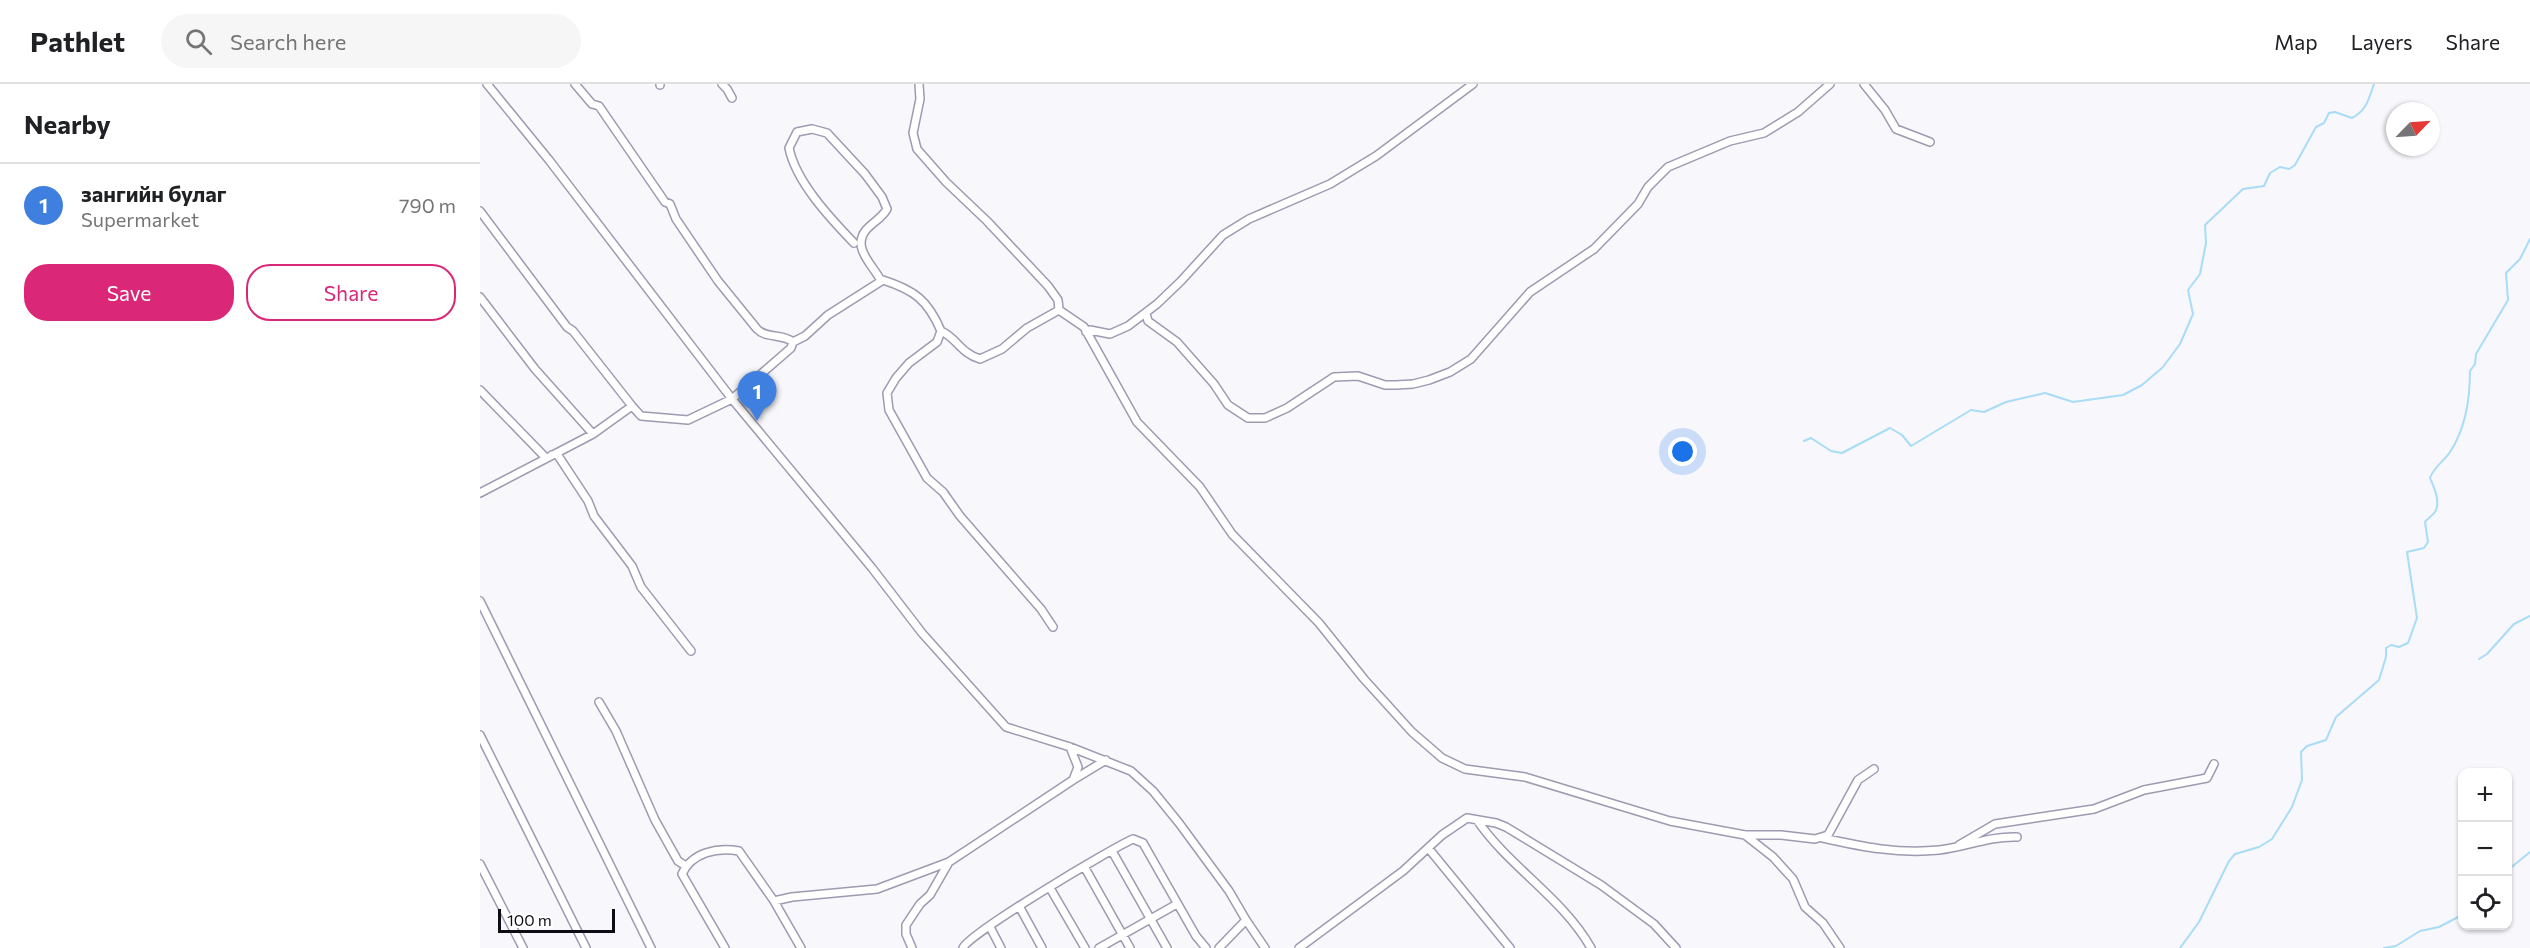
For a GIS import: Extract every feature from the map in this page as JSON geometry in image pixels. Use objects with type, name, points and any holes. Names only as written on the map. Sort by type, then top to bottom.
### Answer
[{"type":"street","points":[[487,84],[549,160],[732,399],[872,568],[922,633],[1005,727],[1070,747],[1131,771],[1153,791],[1179,823],[1220,878],[1265,948]]},
{"type":"street","points":[[575,84],[592,104],[599,106],[617,130],[655,189],[665,202],[670,204],[676,219],[718,281],[757,329],[762,334],[789,339],[793,342]]},
{"type":"street","points":[[722,84],[728,89],[732,98]]},
{"type":"street","points":[[919,84],[920,99],[913,133],[917,148],[946,182],[987,221],[1048,286],[1058,300],[1059,310]]},
{"type":"street","points":[[1086,332],[1090,330],[1110,334],[1128,326],[1146,314],[1189,273],[1213,244],[1235,227],[1330,184],[1376,156],[1473,84]]},
{"type":"street","points":[[1146,314],[1148,321],[1177,342],[1214,384],[1228,405],[1248,418],[1265,418],[1287,408],[1334,377],[1358,376],[1385,385],[1413,384],[1435,378],[1471,359],[1530,292],[1594,249],[1638,204],[1648,187],[1668,167],[1730,141],[1764,133],[1798,112],[1830,84]]},
{"type":"street","points":[[1864,84],[1885,110],[1896,129],[1930,142]]},
{"type":"street","points":[[854,243],[823,208],[797,172],[789,148],[797,132],[812,129],[827,133],[854,161],[882,197],[886,209],[883,216],[864,233],[861,243],[867,260],[881,281],[903,286],[914,293],[932,313],[941,332],[937,342],[903,368],[887,393],[889,410],[927,478],[943,492],[960,516],[1041,609],[1053,627]]},
{"type":"street","points":[[480,211],[567,327],[573,331],[640,416],[688,420],[732,399],[791,348],[793,342],[806,336],[828,315],[881,281]]},
{"type":"street","points":[[480,297],[536,369],[593,434]]},
{"type":"street","points":[[941,332],[949,334],[966,355],[983,359],[1002,349],[1027,328],[1059,310]]},
{"type":"street","points":[[1059,310],[1084,327],[1137,422],[1200,487],[1232,534],[1319,623],[1364,679],[1412,732],[1442,758],[1466,769],[1525,777],[1670,821],[1744,836],[1781,835],[1823,838],[1894,852],[1940,850],[2005,837],[2017,837]]},
{"type":"street","points":[[480,390],[548,457]]},
{"type":"street","points":[[480,493],[593,434],[632,406]]},
{"type":"street","points":[[548,457],[557,454],[588,501],[594,516],[632,566],[641,587],[691,651]]},
{"type":"street","points":[[480,601],[651,948]]},
{"type":"street","points":[[599,702],[616,730],[655,820],[678,861],[686,866]]},
{"type":"street","points":[[480,735],[586,948]]},
{"type":"street","points":[[1070,747],[1078,767],[1073,780]]},
{"type":"street","points":[[774,902],[792,897],[878,889],[949,862],[1106,760]]},
{"type":"street","points":[[1959,845],[1995,824],[2094,809],[2144,790],[2207,778],[2214,764]]},
{"type":"street","points":[[1823,838],[1828,835],[1840,816],[1858,780],[1874,769]]},
{"type":"street","points":[[1299,948],[1403,871],[1442,835],[1464,819],[1496,823],[1506,827],[1590,877],[1645,917],[1676,948]]},
{"type":"street","points":[[1477,820],[1494,842],[1524,869],[1568,917],[1591,948]]},
{"type":"street","points":[[1744,836],[1773,857],[1793,879],[1806,907],[1823,923],[1840,948]]},
{"type":"street","points":[[963,948],[970,939],[1019,906],[1133,839],[1143,843],[1196,936],[1206,948]]},
{"type":"street","points":[[725,948],[682,874],[686,866],[709,852],[726,849],[740,851],[801,948]]},
{"type":"street","points":[[1429,849],[1510,948]]},
{"type":"street","points":[[1112,851],[1167,948]]},
{"type":"street","points":[[912,948],[906,934],[906,925],[920,904],[930,895],[949,862]]},
{"type":"street","points":[[480,864],[523,948]]},
{"type":"street","points":[[1085,868],[1130,948]]},
{"type":"street","points":[[1050,888],[1085,948]]},
{"type":"street","points":[[1099,948],[1177,904]]},
{"type":"street","points":[[1019,906],[1042,948]]},
{"type":"street","points":[[1219,948],[1246,920]]},
{"type":"street","points":[[990,927],[1001,948]]},
{"type":"waterway","points":[[1804,441],[1811,438],[1831,451],[1842,453],[1890,428],[1902,435],[1911,446],[1971,410],[1984,412],[2006,402],[2045,393],[2073,402],[2123,395],[2142,385],[2163,367],[2180,344],[2193,314],[2188,290],[2200,274],[2206,243],[2205,225],[2243,189],[2264,186],[2270,173],[2280,167],[2289,169],[2295,165],[2316,127],[2324,123],[2329,113],[2335,112],[2352,118],[2361,112],[2374,84]]},
{"type":"waterway","points":[[2180,948],[2199,922],[2229,861],[2235,854],[2259,847],[2272,839],[2292,807],[2302,780],[2301,752],[2307,746],[2326,740],[2336,717],[2379,680],[2386,657],[2386,648],[2391,645],[2399,647],[2408,643],[2417,618],[2407,552],[2424,548],[2428,542],[2425,522],[2437,508],[2436,495],[2430,478],[2450,452],[2460,433],[2468,403],[2470,371],[2475,364],[2476,354],[2508,300],[2506,273],[2520,259],[2530,239]]},
{"type":"waterway","points":[[2479,659],[2487,654],[2514,624],[2530,616]]},
{"type":"waterway","points":[[2512,867],[2530,852]]},
{"type":"waterway","points":[[2384,948],[2396,946],[2420,931],[2439,927],[2458,917]]},
{"type":"place","name":"зангийн булаг","points":[[757,421]]}]
